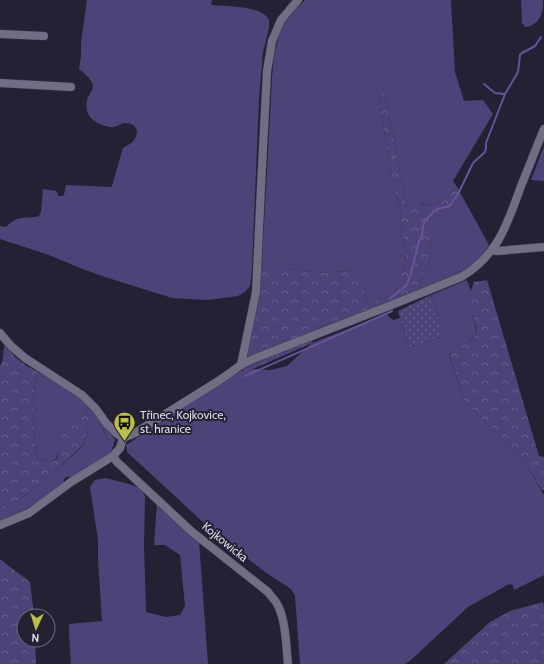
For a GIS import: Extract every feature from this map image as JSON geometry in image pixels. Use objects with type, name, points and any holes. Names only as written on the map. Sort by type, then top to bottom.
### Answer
[{"type":"street","points":[[241,365],[256,292],[262,150],[268,64],[272,41],[281,20],[298,0]]},
{"type":"street","points":[[0,34],[44,36]]},
{"type":"street","points":[[0,83],[71,87]]},
{"type":"street","points":[[123,438],[135,433],[220,380],[241,365],[253,359],[461,277],[480,264],[492,250],[506,226],[544,129]]},
{"type":"street","points":[[492,250],[497,251],[544,247]]},
{"type":"street","points":[[0,333],[11,346],[25,358],[82,395],[96,409],[106,423],[123,438]]},
{"type":"street","points":[[0,525],[29,513],[72,482],[113,456],[120,448],[123,438]]},
{"type":"street","name":"Kojkowicka","points":[[113,456],[117,462],[191,531],[268,592],[276,602],[283,621],[288,664]]},
{"type":"green space","points":[[87,0],[212,0],[212,5],[252,9],[265,15],[269,20],[269,28],[263,52],[259,99],[250,286],[245,292],[238,296],[208,300],[172,298],[102,276],[49,255],[0,239],[0,226],[6,227],[13,221],[19,219],[39,216],[41,212],[43,189],[56,191],[59,196],[62,196],[64,195],[66,185],[111,187],[123,148],[130,144],[136,136],[137,133],[135,127],[129,123],[110,127],[93,120],[86,107],[88,97],[93,86],[85,74],[79,69]]},
{"type":"green space","points":[[305,0],[451,0],[455,72],[464,101],[483,100],[493,114],[453,181],[459,190],[452,191],[444,200],[428,206],[423,204],[407,208],[385,94],[378,82],[377,88],[392,179],[400,210],[402,236],[407,250],[404,268],[398,278],[397,288],[389,296],[367,303],[361,278],[356,270],[322,273],[292,269],[283,272],[266,272],[263,270],[262,257],[274,55],[281,28],[288,17]]},
{"type":"green space","points":[[521,0],[543,0],[543,9],[540,18],[530,26],[525,27],[522,23]]},
{"type":"green space","points":[[378,82],[385,94],[407,208],[417,205],[428,206],[444,200],[452,191],[459,190],[462,196],[444,218],[433,228],[431,233],[429,263],[420,282],[422,290],[317,329],[312,343],[248,371],[243,371],[243,369],[258,362],[248,357],[246,353],[262,257],[263,270],[266,272],[283,272],[292,269],[322,273],[356,270],[361,276],[367,303],[389,296],[397,288],[398,278],[404,268],[407,250],[402,236],[400,210],[392,179],[377,88]]},
{"type":"green space","points":[[544,147],[544,181],[531,180],[542,151]]},
{"type":"green space","points":[[462,196],[489,245],[483,255],[467,268],[422,290],[420,282],[429,263],[431,233],[433,228],[444,218]]},
{"type":"green space","points":[[467,280],[471,291],[469,307],[476,332],[474,337],[463,346],[449,353],[464,401],[525,462],[544,495],[544,575],[514,590],[513,585],[509,584],[468,607],[405,664],[300,664],[295,596],[291,589],[265,572],[217,535],[127,452],[126,445],[240,371],[254,369],[270,370],[287,366],[312,343],[385,313],[393,320],[400,318],[409,348],[444,336],[431,295]]},
{"type":"green space","points":[[487,280],[539,456],[544,457],[544,490],[542,490],[525,462],[464,401],[449,352],[469,342],[476,334],[476,326],[469,307],[470,294],[474,282]]},
{"type":"green space","points":[[431,295],[444,336],[409,348],[398,311]]},
{"type":"green space","points":[[5,344],[15,357],[40,373],[37,374],[33,405],[36,456],[40,460],[56,460],[58,456],[57,441],[64,426],[68,422],[83,415],[89,404],[115,440],[112,448],[101,427],[92,418],[88,423],[88,433],[82,446],[52,474],[18,501],[0,511],[0,366]]},
{"type":"green space","points":[[40,373],[70,390],[89,404],[83,416],[74,419],[57,443],[57,456],[55,460],[50,461],[40,460],[36,456],[33,405],[37,374]]},
{"type":"green space","points":[[92,418],[97,420],[111,444],[111,453],[72,480],[69,477],[66,477],[64,479],[64,484],[17,515],[0,524],[0,511],[18,501],[52,474],[82,447],[88,433],[88,423]]},
{"type":"green space","points":[[106,478],[140,488],[145,496],[144,546],[146,612],[166,617],[180,615],[185,606],[180,555],[165,545],[154,545],[157,503],[199,541],[208,664],[71,664],[69,624],[102,621],[98,540],[90,487],[95,480]]},
{"type":"green space","points":[[0,559],[30,582],[33,608],[16,608],[16,648],[35,648],[36,664],[0,664]]},
{"type":"green space","points":[[543,602],[544,664],[444,664],[490,622],[510,611]]},
{"type":"waterway","points":[[390,299],[407,285],[419,241],[422,236],[425,220],[437,209],[450,206],[458,194],[473,163],[484,153],[486,143],[505,94],[518,72],[520,55],[535,46],[541,37]]},
{"type":"waterway","points":[[484,84],[495,93],[505,94]]},
{"type":"waterway","points":[[245,376],[392,311]]},
{"type":"place","name":"Třinec, Kojkovice, st. hranice","points":[[125,442]]}]
